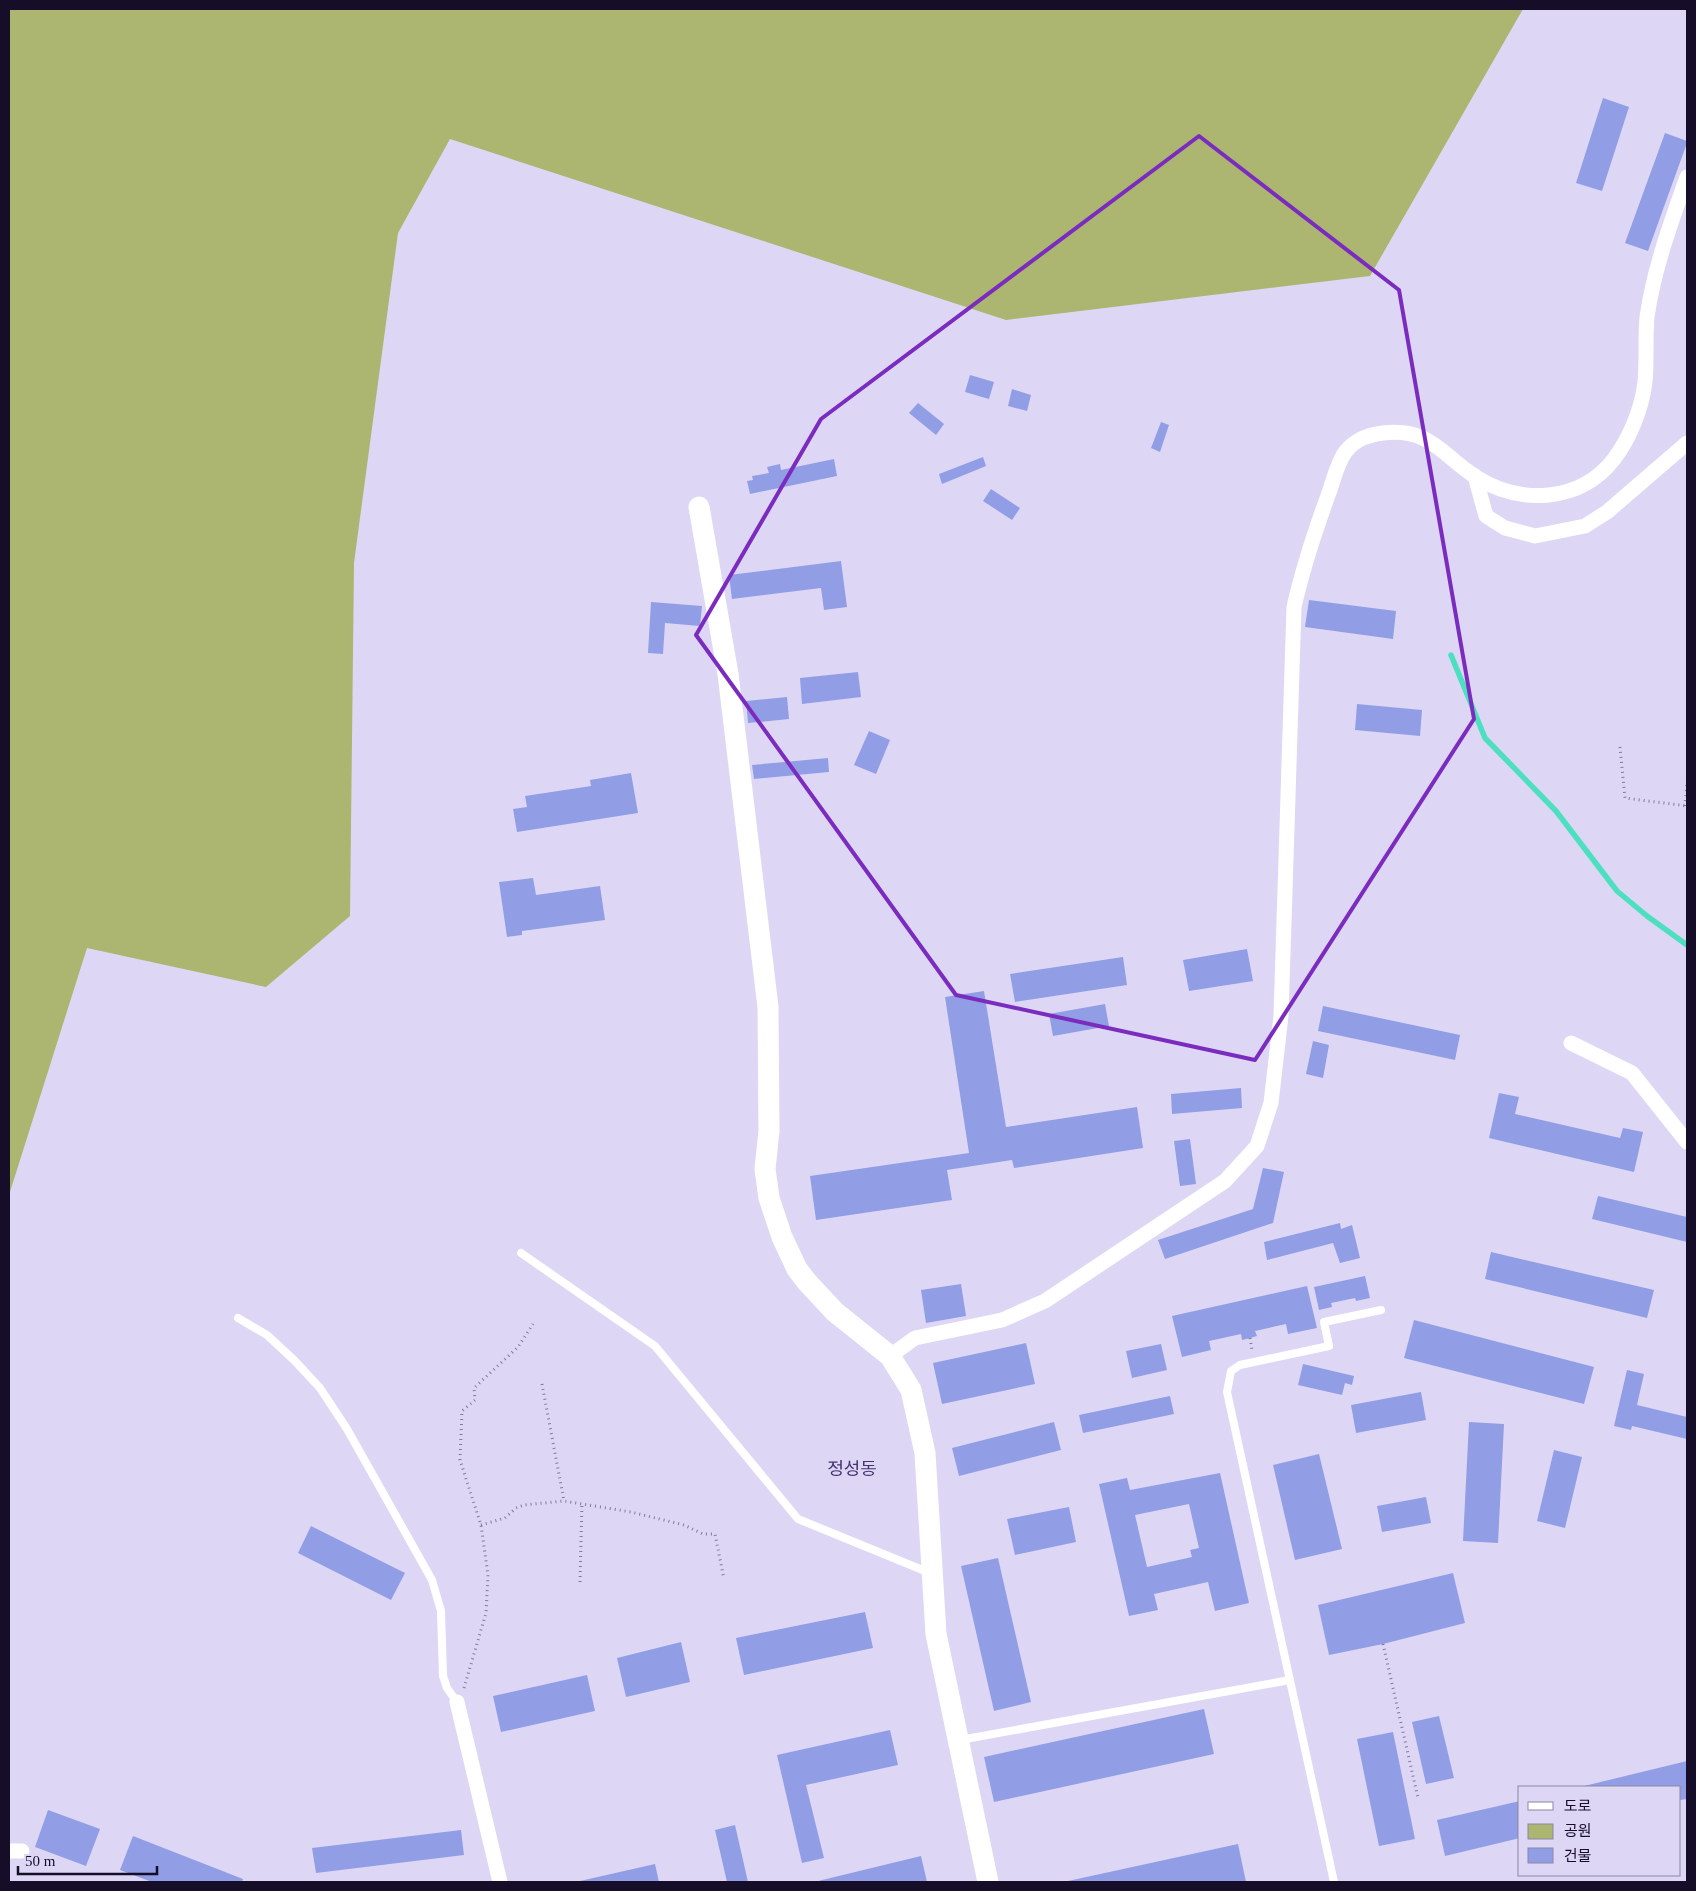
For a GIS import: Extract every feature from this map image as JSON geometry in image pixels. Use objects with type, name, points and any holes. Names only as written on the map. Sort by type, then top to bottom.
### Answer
[{"type":"street","points":[[890,1356],[915,1338],[1002,1320],[1045,1301],[1225,1181],[1256,1146],[1271,1103],[1281,1016],[1290,676],[1294,607],[1302,571],[1344,453],[1356,441],[1370,435],[1393,432],[1408,433],[1425,438],[1438,445],[1475,476],[1508,492],[1542,497],[1556,496],[1589,481],[1614,459],[1632,428],[1645,382],[1647,317],[1664,240],[1687,177]]},
{"type":"street","points":[[1475,476],[1486,516],[1506,528],[1534,536],[1585,526],[1607,512],[1687,443]]},
{"type":"street","points":[[699,507],[728,674],[768,1008],[769,1130],[765,1169],[769,1198],[782,1237],[797,1269],[835,1312],[890,1356],[911,1390],[925,1453],[932,1535],[931,1574],[936,1634],[988,1882]]},
{"type":"street","points":[[1571,1044],[1632,1073],[1687,1142]]},
{"type":"street","points":[[457,1702],[500,1882]]},
{"type":"lane","points":[[521,1253],[655,1346],[798,1519],[931,1574]]},
{"type":"lane","points":[[1334,1882],[1227,1392],[1231,1371],[1240,1365],[1329,1346],[1324,1322],[1381,1310]]},
{"type":"lane","points":[[238,1318],[267,1335],[296,1361],[320,1388],[352,1437],[432,1580],[441,1611],[443,1676],[447,1688],[457,1702]]},
{"type":"lane","points":[[958,1740],[1290,1680]]},
{"type":"path","points":[[1620,746],[1625,798],[1686,806],[1687,781]]},
{"type":"path","points":[[457,1702],[467,1680],[486,1612],[488,1575],[481,1525],[460,1460],[462,1411],[475,1400],[474,1388],[518,1347],[533,1324]]},
{"type":"path","points":[[542,1384],[564,1500]]},
{"type":"path","points":[[481,1525],[506,1518],[516,1508],[524,1505],[564,1500],[582,1502],[684,1525],[703,1534],[715,1534],[724,1579]]},
{"type":"path","points":[[580,1582],[582,1502]]},
{"type":"path","points":[[1383,1644],[1418,1798]]},
{"type":"highlighted area","points":[[1199,136],[1399,290],[1474,719],[1255,1060],[956,995],[696,635],[821,419]]},
{"type":"green space","points":[[9,9],[1523,9],[1370,276],[1006,320],[450,139],[398,233],[354,563],[350,916],[266,987],[87,948],[9,1195]]},
{"type":"building","points":[[1603,98],[1629,107],[1602,191],[1576,183]]},
{"type":"building","points":[[1665,133],[1687,141],[1687,143],[1648,251],[1625,243]]},
{"type":"building","points":[[970,375],[994,382],[989,399],[965,392]]},
{"type":"building","points":[[1012,389],[1031,395],[1027,411],[1008,406]]},
{"type":"building","points":[[918,403],[944,424],[936,435],[909,413]]},
{"type":"building","points":[[1161,422],[1169,425],[1160,452],[1151,448]]},
{"type":"building","points":[[983,457],[986,466],[942,484],[939,474]]},
{"type":"building","points":[[834,459],[837,476],[750,494],[747,481],[753,480],[752,476],[769,473],[767,467],[780,464],[781,470]]},
{"type":"building","points":[[991,489],[1020,508],[1012,520],[983,501]]},
{"type":"building","points":[[841,561],[847,607],[824,610],[821,588],[732,599],[729,575]]},
{"type":"building","points":[[1309,600],[1396,611],[1393,639],[1305,627]]},
{"type":"building","points":[[651,602],[702,606],[700,626],[665,623],[663,654],[648,653]]},
{"type":"building","points":[[858,672],[861,697],[802,704],[800,678]]},
{"type":"building","points":[[787,697],[789,719],[748,723],[746,701]]},
{"type":"building","points":[[1357,704],[1422,710],[1420,736],[1355,730]]},
{"type":"building","points":[[869,731],[890,740],[876,774],[854,765]]},
{"type":"building","points":[[828,758],[829,772],[754,779],[752,765]]},
{"type":"building","points":[[631,773],[638,813],[517,832],[513,809],[527,807],[525,796],[591,786],[590,780]]},
{"type":"building","points":[[533,878],[536,895],[600,886],[605,920],[522,931],[522,935],[507,937],[499,882]]},
{"type":"building","points":[[1247,949],[1253,981],[1189,991],[1183,960]]},
{"type":"building","points":[[1123,957],[1127,985],[1015,1002],[1010,974]]},
{"type":"building","points":[[984,991],[1006,1127],[1137,1107],[1143,1148],[1014,1168],[1012,1160],[947,1170],[952,1200],[816,1220],[810,1176],[969,1153],[945,997]]},
{"type":"building","points":[[1105,1004],[1109,1026],[1053,1036],[1049,1014]]},
{"type":"building","points":[[1323,1006],[1460,1035],[1455,1060],[1318,1031]]},
{"type":"building","points":[[1313,1041],[1329,1045],[1323,1078],[1306,1074]]},
{"type":"building","points":[[1241,1088],[1242,1108],[1172,1114],[1171,1094]]},
{"type":"building","points":[[1499,1093],[1519,1097],[1515,1114],[1620,1138],[1623,1128],[1643,1132],[1634,1172],[1489,1138]]},
{"type":"building","points":[[1190,1139],[1196,1184],[1180,1186],[1174,1141]]},
{"type":"building","points":[[1263,1168],[1284,1172],[1273,1223],[1165,1259],[1158,1240],[1253,1209]]},
{"type":"building","points":[[1598,1196],[1687,1217],[1687,1242],[1592,1219]]},
{"type":"building","points":[[1340,1223],[1341,1229],[1352,1225],[1360,1258],[1340,1263],[1333,1243],[1267,1260],[1264,1242]]},
{"type":"building","points":[[1491,1252],[1654,1290],[1647,1318],[1485,1279]]},
{"type":"building","points":[[1365,1276],[1370,1298],[1356,1301],[1355,1298],[1331,1303],[1332,1307],[1319,1310],[1314,1287]]},
{"type":"building","points":[[961,1284],[966,1316],[926,1323],[921,1290]]},
{"type":"building","points":[[1307,1286],[1317,1328],[1288,1334],[1286,1324],[1255,1331],[1257,1336],[1242,1340],[1241,1334],[1209,1341],[1211,1350],[1182,1357],[1172,1316]]},
{"type":"building","points":[[1414,1320],[1594,1367],[1584,1404],[1404,1358]]},
{"type":"building","points":[[1026,1343],[1035,1384],[942,1404],[933,1363]]},
{"type":"building","points":[[1161,1344],[1167,1370],[1132,1378],[1126,1351]]},
{"type":"building","points":[[1303,1364],[1354,1376],[1352,1385],[1345,1383],[1342,1395],[1298,1385]]},
{"type":"building","points":[[1627,1370],[1644,1374],[1637,1405],[1687,1417],[1687,1439],[1632,1426],[1631,1430],[1614,1426]]},
{"type":"building","points":[[1421,1392],[1426,1420],[1356,1433],[1351,1405]]},
{"type":"building","points":[[1170,1396],[1174,1414],[1083,1433],[1079,1415]]},
{"type":"building","points":[[1054,1422],[1061,1450],[959,1476],[952,1448]]},
{"type":"building","points":[[1469,1422],[1504,1424],[1498,1543],[1463,1541]]},
{"type":"building","points":[[1554,1450],[1582,1457],[1565,1528],[1537,1521]]},
{"type":"building","points":[[1319,1454],[1342,1549],[1295,1560],[1273,1465]]},
{"type":"building","points":[[1220,1473],[1249,1603],[1215,1611],[1208,1582],[1154,1594],[1158,1610],[1129,1616],[1099,1484],[1127,1478],[1130,1490]],"holes":[[[1189,1504],[1199,1548],[1190,1550],[1192,1557],[1147,1567],[1135,1515]]]},
{"type":"building","points":[[1426,1497],[1431,1523],[1382,1532],[1377,1506]]},
{"type":"building","points":[[1069,1507],[1076,1542],[1015,1555],[1007,1519]]},
{"type":"building","points":[[311,1526],[405,1573],[391,1600],[298,1553]]},
{"type":"building","points":[[998,1558],[1031,1702],[994,1711],[961,1566]]},
{"type":"building","points":[[1453,1573],[1465,1623],[1383,1644],[1329,1655],[1318,1605]]},
{"type":"building","points":[[865,1612],[873,1648],[744,1675],[736,1638]]},
{"type":"building","points":[[681,1642],[690,1682],[626,1697],[617,1658]]},
{"type":"building","points":[[587,1675],[595,1711],[501,1732],[493,1696]]},
{"type":"building","points":[[1204,1709],[1214,1754],[994,1802],[984,1757]]},
{"type":"building","points":[[1439,1716],[1454,1778],[1426,1784],[1412,1722]]},
{"type":"building","points":[[890,1730],[898,1765],[806,1785],[824,1858],[802,1863],[777,1755]]},
{"type":"building","points":[[1393,1732],[1415,1839],[1379,1846],[1357,1739]]},
{"type":"building","points":[[1687,1761],[1687,1799],[1681,1800],[1681,1786],[1584,1786]]},
{"type":"building","points":[[1518,1801],[1518,1838],[1445,1856],[1437,1820]]},
{"type":"building","points":[[48,1810],[100,1829],[86,1866],[35,1847]]},
{"type":"building","points":[[735,1825],[748,1882],[727,1882],[715,1830]]},
{"type":"building","points":[[461,1830],[464,1855],[316,1873],[312,1848]]},
{"type":"building","points":[[133,1836],[243,1879],[242,1882],[152,1882],[120,1870]]},
{"type":"building","points":[[1238,1844],[1246,1882],[1068,1882],[1068,1881]]},
{"type":"building","points":[[921,1856],[927,1882],[814,1882]]},
{"type":"building","points":[[655,1864],[659,1882],[580,1882],[580,1881]]},
{"type":"waterway","points":[[1451,655],[1485,738],[1556,811],[1617,891],[1687,945]]},
{"type":"district","name":"정성동","points":[[852,1469]]}]
